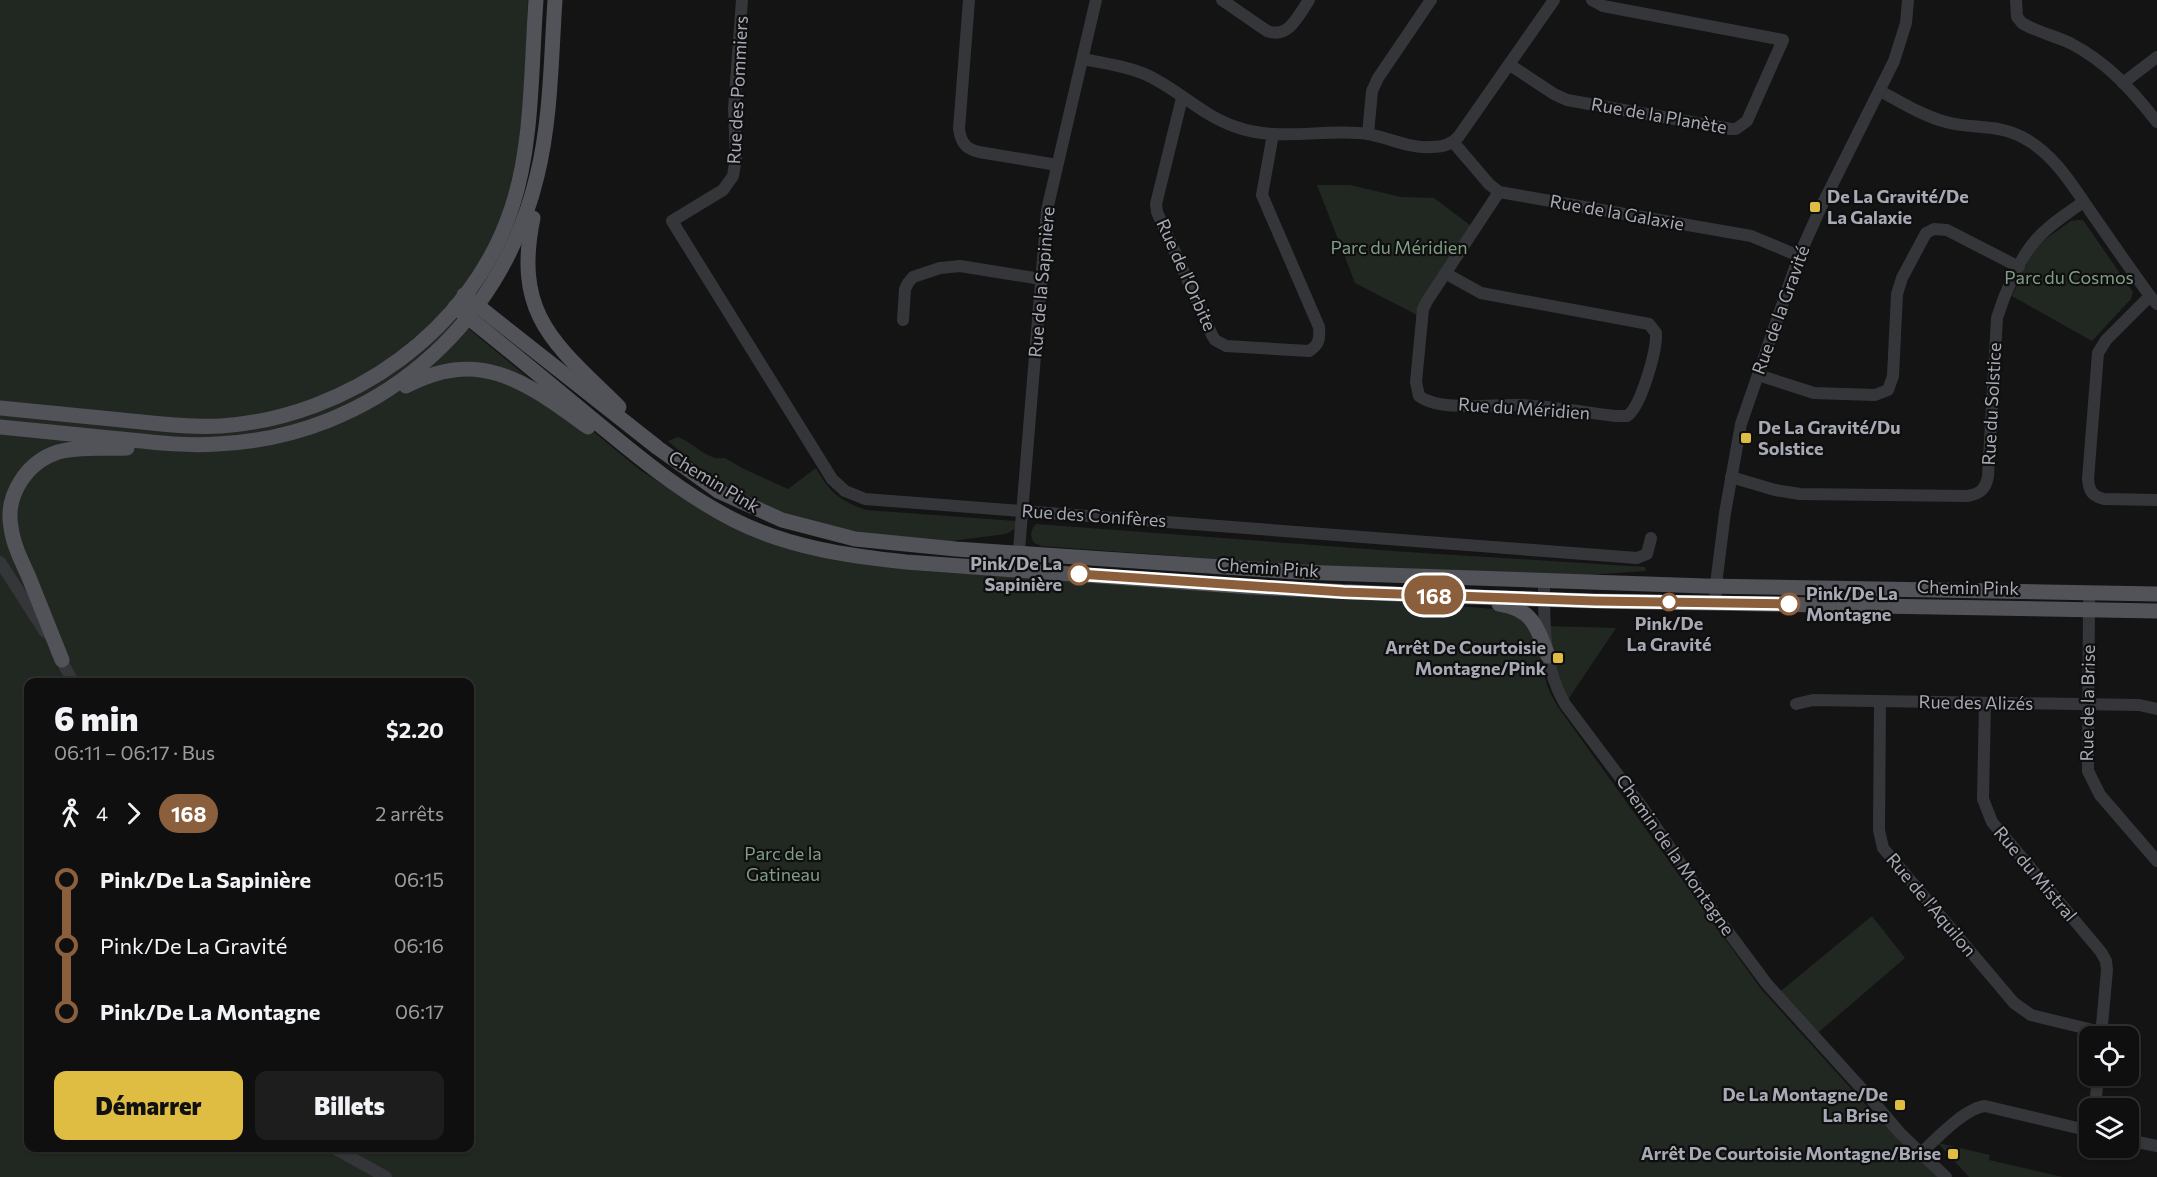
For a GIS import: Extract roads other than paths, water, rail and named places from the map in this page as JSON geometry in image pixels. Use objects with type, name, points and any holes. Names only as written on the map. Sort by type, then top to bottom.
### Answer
[{"type":"main road","points":[[0,408],[199,427],[222,426],[268,419],[326,401],[373,378],[406,355],[434,331],[459,301],[499,240],[512,207],[526,137],[536,0]]},
{"type":"main road","points":[[555,0],[544,146],[527,258],[529,286],[534,306],[552,338],[658,448]]},
{"type":"main road","points":[[362,405],[414,372],[440,349],[469,318],[501,272],[515,243],[529,205],[544,146]]},
{"type":"main road","name":"Chemin Pink","points":[[459,301],[478,305],[658,448],[718,491],[755,509],[806,528],[855,539],[1262,570],[1544,582],[2157,594]]},
{"type":"main road","name":"Chemin Pink","points":[[459,301],[469,318],[652,468],[689,494],[735,521],[800,545],[869,559],[1343,592],[1544,600],[2157,611]]},
{"type":"main road","points":[[62,660],[14,542],[10,516],[13,496],[23,478],[37,463],[66,450],[250,441],[315,426],[432,374],[465,369],[508,376],[529,386],[652,468]]},
{"type":"main road","points":[[0,427],[169,443],[215,444]]},
{"type":"main road","points":[[1343,592],[1501,604],[1517,608],[1525,612],[1535,624],[1548,656]]},
{"type":"street","name":"Rue des Pommiers","points":[[672,221],[723,189],[733,176],[736,157],[734,109],[742,0]]},
{"type":"street","points":[[969,0],[958,129],[963,145],[979,152],[1057,165]]},
{"type":"street","name":"Rue de la Sapinière","points":[[1018,569],[1047,210],[1096,0]]},
{"type":"street","points":[[1222,0],[1267,31],[1274,33],[1286,31],[1309,0]]},
{"type":"street","points":[[1368,134],[1372,91],[1378,78],[1431,0]]},
{"type":"street","points":[[1083,59],[1150,76],[1225,123],[1249,131],[1274,134],[1368,134],[1420,147],[1436,147],[1454,142],[1554,0]]},
{"type":"street","name":"Rue de la Planète","points":[[1510,65],[1554,94],[1584,104],[1731,129],[1736,129],[1747,121],[1783,40],[1618,10],[1603,6],[1593,0]]},
{"type":"street","name":"Rue de la Gravité","points":[[1715,603],[1731,477],[1741,424],[1799,256],[1901,43],[1908,0]]},
{"type":"street","points":[[2016,0],[2018,17],[2022,23],[2082,50],[2111,70],[2135,93],[2157,122]]},
{"type":"street","points":[[2123,83],[2157,57]]},
{"type":"street","points":[[1880,91],[1936,119],[1949,123],[1995,128],[2022,137],[2053,160],[2153,300],[2106,340],[2098,353],[2088,478],[2091,492],[2097,498],[2157,500]]},
{"type":"street","name":"Rue de l'Orbite","points":[[1182,98],[1156,204],[1157,213],[1212,335],[1215,340],[1226,346],[1309,351],[1316,347],[1319,341],[1318,327],[1262,195],[1274,134]]},
{"type":"street","points":[[1454,142],[1489,184],[1499,192]]},
{"type":"street","name":"Rue de la Galaxie","points":[[1499,192],[1751,236],[1799,256]]},
{"type":"street","name":"Rue du Méridien","points":[[1446,273],[1480,293],[1649,324],[1656,333],[1656,347],[1636,408],[1627,416],[1615,416],[1519,405],[1488,407],[1432,402],[1419,396],[1416,382],[1421,317],[1427,301],[1499,192]]},
{"type":"street","name":"Rue du Solstice","points":[[1731,477],[1775,490],[1800,494],[1967,496],[1976,495],[1983,490],[1988,476],[1997,318],[2001,303],[2036,239],[2084,202]]},
{"type":"street","name":"Rue des Conifères","points":[[672,221],[827,471],[838,486],[865,499],[1637,558],[1647,554],[1651,538]]},
{"type":"street","points":[[1758,375],[1814,393],[1875,395],[1888,390],[1893,376],[1899,286],[1922,238],[1930,231],[1940,228],[1947,230],[2019,267]]},
{"type":"street","points":[[903,320],[905,289],[908,283],[913,277],[940,268],[960,266],[1041,279]]},
{"type":"street","points":[[0,562],[35,615],[71,678]]},
{"type":"street","name":"Chemin de la Montagne","points":[[1544,582],[1548,656],[1555,686],[1565,704],[1646,811],[1776,995],[1900,1133],[1954,1177]]},
{"type":"street","name":"Rue de la Brise","points":[[2090,594],[2088,771],[2090,779],[2100,795],[2157,861]]},
{"type":"street","name":"Rue des Alizés","points":[[1796,704],[1813,700],[2089,704],[2139,705],[2157,710]]},
{"type":"street","name":"Rue de l'Aquilon","points":[[1880,701],[1879,830],[1883,848],[2014,1003],[2031,1015],[2079,1028]]},
{"type":"street","name":"Rue du Mistral","points":[[1985,703],[1983,799],[1986,811],[1992,822],[2101,952],[2106,961],[2102,1026]]},
{"type":"street","points":[[1923,1151],[1965,1115],[1978,1107],[1985,1106],[2079,1128]]},
{"type":"street","points":[[2139,1142],[2157,1146]]},
{"type":"street","name":"Chemin de la Montagne","points":[[1923,1151],[1946,1177]]},
{"type":"street","points":[[341,1152],[386,1177]]},
{"type":"place","name":"De La Gravité/De La Galaxie","points":[[1815,207]]},
{"type":"place","name":"De La Gravité/Du Solstice","points":[[1746,438]]},
{"type":"place","name":"Pink/De La Sapinière","points":[[1079,574]]},
{"type":"place","name":"Pink/De La Gravité","points":[[1669,602]]},
{"type":"place","name":"Pink/De La Montagne","points":[[1789,604]]},
{"type":"place","name":"Arrêt De Courtoisie Montagne/Pink","points":[[1558,658]]},
{"type":"place","name":"De La Montagne/De La Brise","points":[[1900,1105]]},
{"type":"place","name":"Arrêt De Courtoisie Montagne/Brise","points":[[1953,1154]]},
{"type":"park label","name":"Parc du Méridien","points":[[1399,248]]},
{"type":"park label","name":"Parc du Cosmos","points":[[2069,278]]},
{"type":"park label","name":"Parc de la Gatineau","points":[[783,864]]}]
